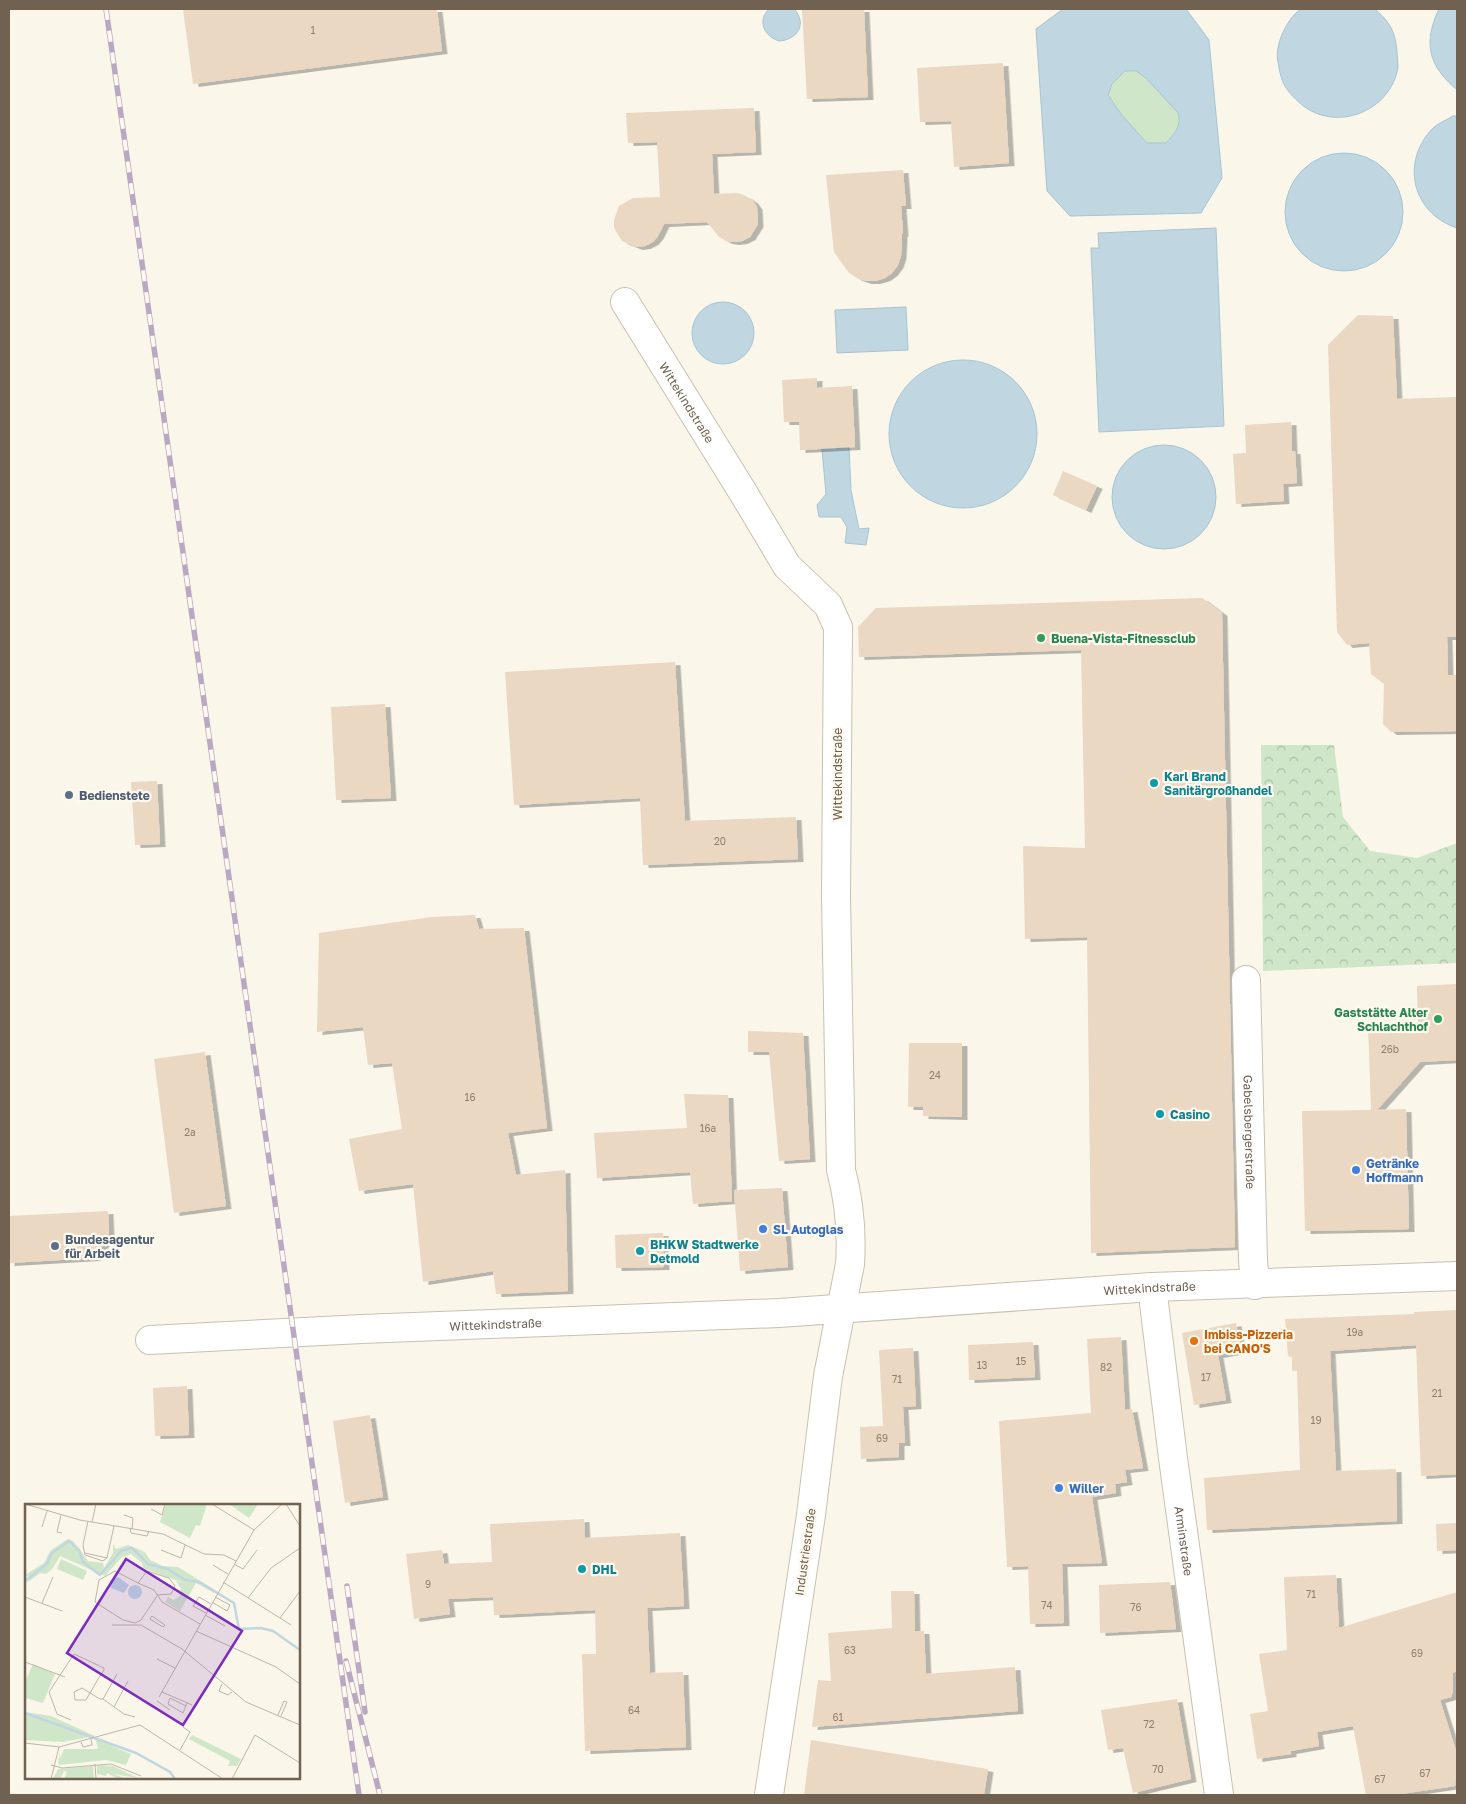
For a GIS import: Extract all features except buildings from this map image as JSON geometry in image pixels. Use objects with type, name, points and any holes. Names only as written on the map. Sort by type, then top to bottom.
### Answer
[{"type":"street","name":"Wittekindstraße","points":[[625,302],[787,566],[828,605],[838,627],[836,896],[841,1170],[846,1188],[851,1248],[842,1309]]},
{"type":"street","name":"Gabelsbergerstraße","points":[[1246,980],[1255,1285]]},
{"type":"street","name":"Wittekindstraße","points":[[150,1340],[362,1329],[842,1309],[1152,1287],[1255,1285],[1457,1276]]},
{"type":"street","name":"Arminstraße","points":[[1152,1287],[1173,1458],[1219,1795]]},
{"type":"street","name":"Industriestraße","points":[[769,1795],[811,1515],[828,1376],[842,1309]]},
{"type":"green space","points":[[1125,71],[1136,71],[1146,78],[1178,113],[1178,126],[1166,143],[1147,143],[1107,95],[1112,84]]},
{"type":"green space","points":[[1261,745],[1334,745],[1343,817],[1370,851],[1417,858],[1457,843],[1457,963],[1263,971]]},
{"type":"water","points":[[769,9],[794,9],[800,20],[800,25],[791,38],[779,41],[769,36],[764,28],[763,18]]},
{"type":"water","points":[[1063,9],[1186,9],[1209,40],[1222,178],[1201,213],[1070,216],[1047,191],[1036,29]],"holes":[[[1125,71],[1136,71],[1146,78],[1178,113],[1178,126],[1166,143],[1147,143],[1121,114],[1108,95],[1112,84]]]},
{"type":"water","points":[[1301,9],[1375,9],[1387,21],[1392,29],[1395,40],[1398,67],[1393,83],[1385,96],[1373,106],[1360,113],[1345,117],[1330,117],[1315,113],[1301,104],[1287,90],[1279,69],[1278,48],[1283,33],[1291,19]]},
{"type":"water","points":[[1439,9],[1457,9],[1457,90],[1440,72],[1431,53],[1431,32]]},
{"type":"water","points":[[1453,116],[1457,116],[1457,228],[1442,221],[1430,211],[1421,199],[1414,171],[1416,156],[1423,141],[1435,126]]},
{"type":"water","points":[[1344,153],[1366,158],[1386,170],[1398,190],[1403,212],[1398,234],[1386,254],[1366,266],[1344,271],[1322,266],[1302,254],[1290,234],[1285,212],[1290,190],[1302,170],[1322,158]]},
{"type":"water","points":[[1216,228],[1224,426],[1099,432],[1091,248],[1099,248],[1098,233]]},
{"type":"water","points":[[723,302],[735,305],[745,311],[751,321],[754,333],[751,345],[745,355],[735,361],[723,364],[711,361],[701,355],[695,345],[692,333],[695,321],[701,311],[711,305]]},
{"type":"water","points":[[906,307],[908,350],[837,353],[835,310]]},
{"type":"water","points":[[963,360],[978,361],[991,365],[1016,381],[1032,406],[1036,419],[1036,449],[1032,462],[1016,487],[991,503],[978,507],[963,508],[948,507],[935,503],[910,487],[894,462],[890,449],[889,434],[890,419],[894,406],[910,381],[935,365],[948,361]]},
{"type":"water","points":[[1164,445],[1184,449],[1193,453],[1201,460],[1208,468],[1212,477],[1216,497],[1212,517],[1208,526],[1201,534],[1193,541],[1184,545],[1164,549],[1144,545],[1135,541],[1127,534],[1120,526],[1116,517],[1112,497],[1116,477],[1120,468],[1127,460],[1135,453],[1144,449]]},
{"type":"water","points":[[849,447],[851,490],[859,529],[869,528],[866,545],[845,543],[847,527],[841,517],[819,517],[817,505],[826,494],[822,449]]},
{"type":"railway","points":[[106,9],[359,1795]]},
{"type":"railway","points":[[347,1586],[365,1712]]},
{"type":"railway","points":[[346,1661],[380,1795]]},
{"type":"place","name":"Buena-Vista-Fitnessclub","points":[[1041,638]]},
{"type":"place","name":"Karl Brand Sanitärgroßhandel","points":[[1154,783]]},
{"type":"place","name":"Bedienstete","points":[[69,795]]},
{"type":"place","name":"Gaststätte Alter Schlachthof","points":[[1438,1019]]},
{"type":"place","name":"Casino","points":[[1160,1114]]},
{"type":"place","name":"Getränke Hoffmann","points":[[1356,1170]]},
{"type":"place","name":"SL Autoglas","points":[[763,1229]]},
{"type":"place","name":"Bundesagentur für Arbeit","points":[[55,1246]]},
{"type":"place","name":"BHKW Stadtwerke Detmold","points":[[640,1251]]},
{"type":"place","name":"Imbiss-Pizzeria bei CANO'S","points":[[1194,1341]]},
{"type":"place","name":"Willer","points":[[1059,1488]]},
{"type":"place","name":"DHL","points":[[582,1569]]}]
